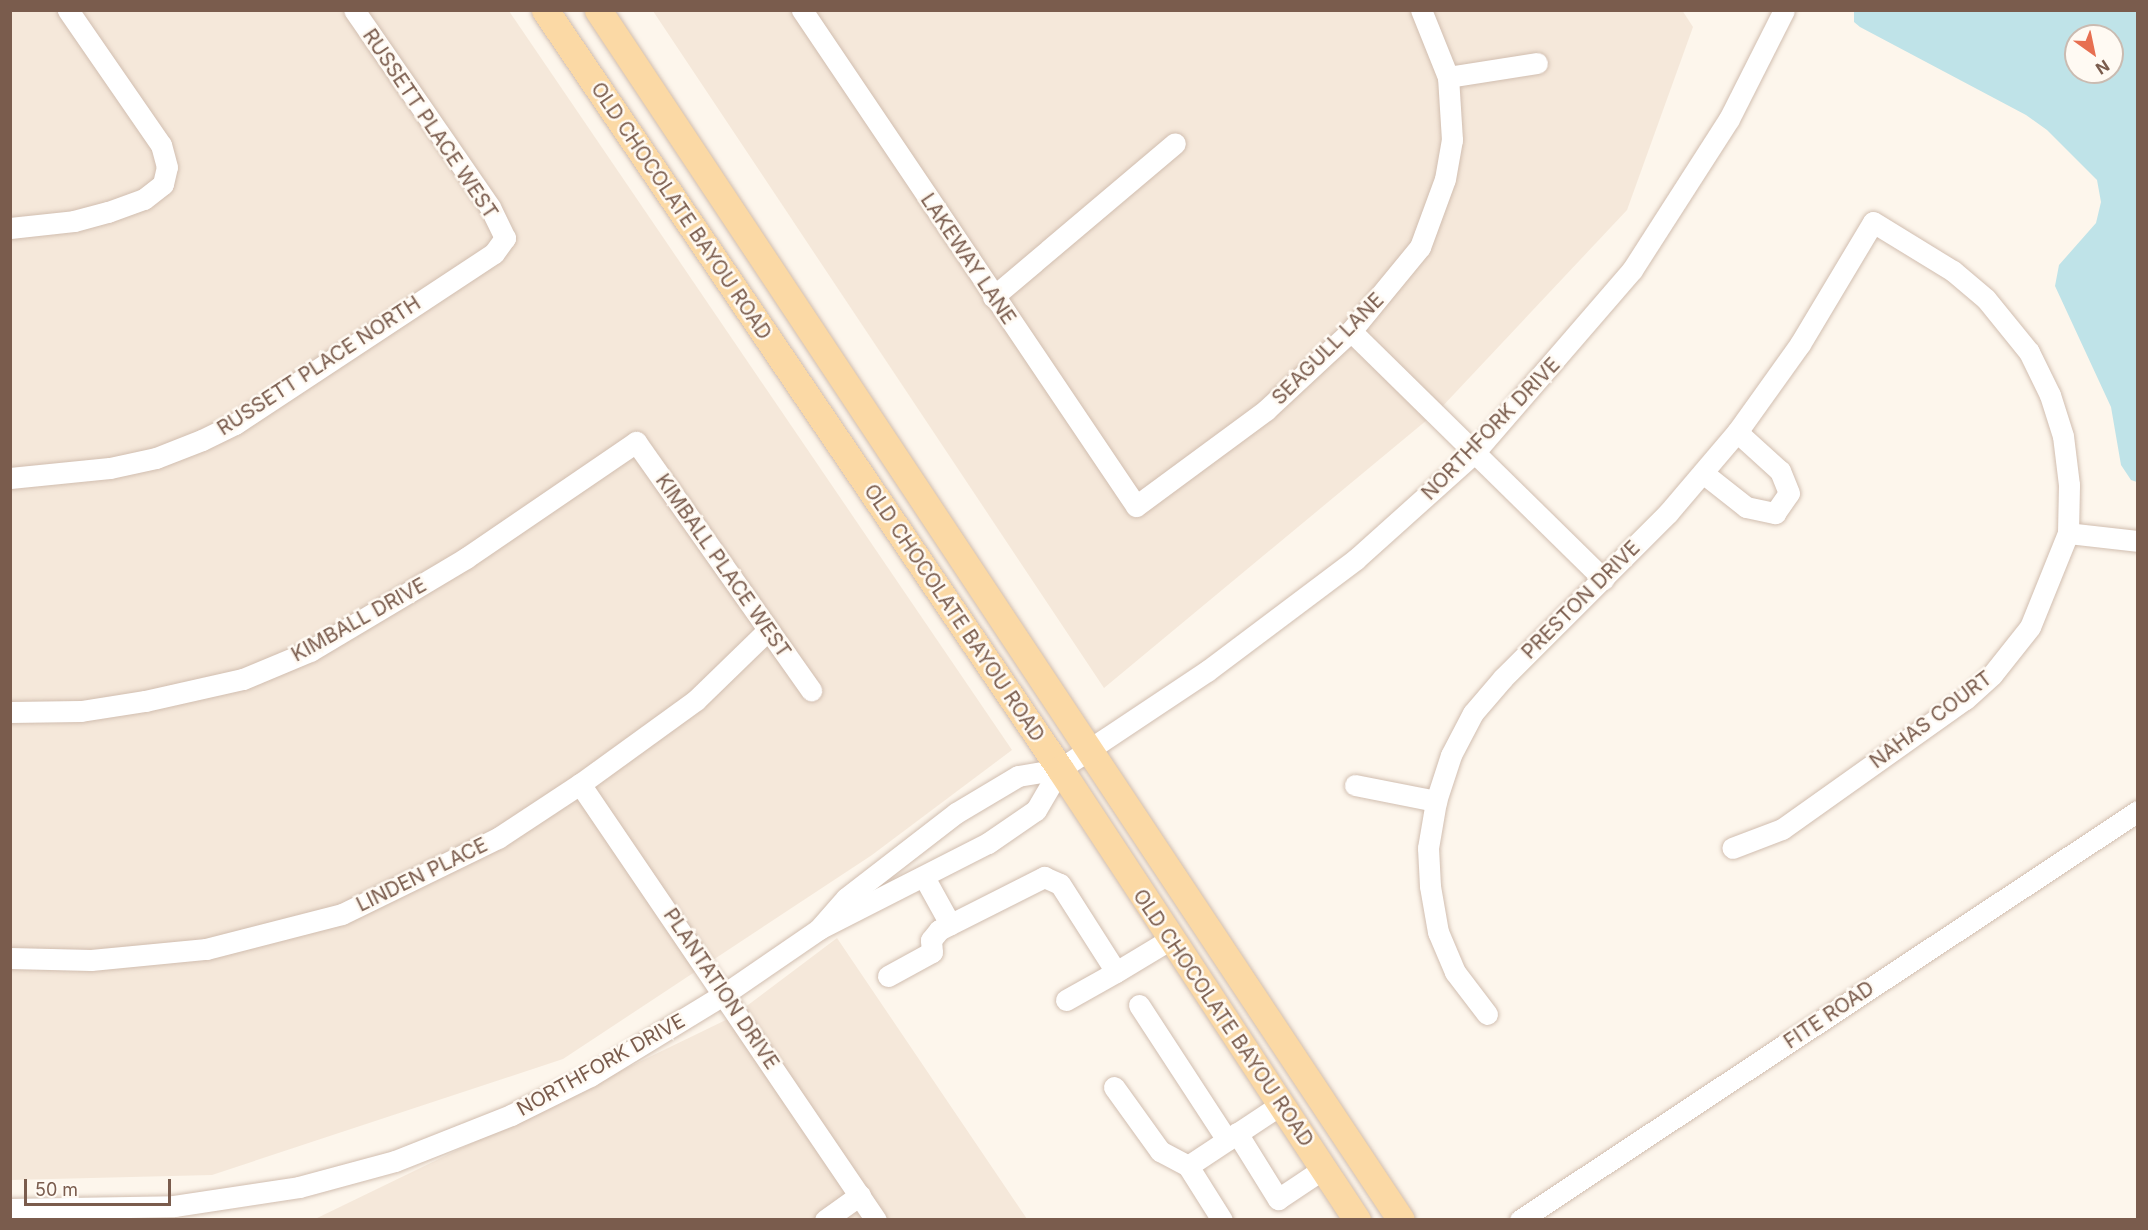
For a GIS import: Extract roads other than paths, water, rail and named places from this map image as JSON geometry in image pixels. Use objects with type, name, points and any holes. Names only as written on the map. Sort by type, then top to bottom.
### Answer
[{"type":"main road","name":"OLD CHOCOLATE BAYOU ROAD","points":[[545,10],[1060,769],[1169,940],[1357,1220]]},
{"type":"main road","name":"OLD CHOCOLATE BAYOU ROAD","points":[[598,10],[1401,1220]]},
{"type":"street","points":[[10,228],[74,222],[144,199],[163,184],[167,167],[161,145],[68,10]]},
{"type":"street","name":"RUSSETT PLACE WEST","points":[[354,10],[490,207],[505,238]]},
{"type":"street","name":"LAKEWAY LANE","points":[[802,10],[993,297],[1136,506]]},
{"type":"street","name":"SEAGULL LANE","points":[[1136,506],[1266,410],[1351,332],[1420,247],[1445,178],[1452,140],[1448,77],[1421,10]]},
{"type":"street","name":"NORTHFORK DRIVE","points":[[819,929],[846,898],[956,813],[1018,776],[1060,769],[1207,671],[1329,580],[1474,453],[1632,270],[1729,119],[1784,10]]},
{"type":"street","points":[[1448,77],[1537,63]]},
{"type":"street","points":[[993,297],[1175,143]]},
{"type":"street","name":"PRESTON DRIVE","points":[[1487,1014],[1455,972],[1438,932],[1428,848],[1436,801],[1451,756],[1473,713],[1503,678],[1603,579],[1703,473],[1737,432],[1800,344],[1873,222],[1953,271],[1986,299],[2029,352],[2050,395],[2063,436],[2069,485],[2068,533]]},
{"type":"street","name":"RUSSETT PLACE NORTH","points":[[10,478],[110,468],[156,458],[235,424],[494,253],[505,238]]},
{"type":"street","points":[[1351,332],[1603,579]]},
{"type":"street","points":[[1703,473],[1746,507],[1775,513],[1789,493],[1780,471],[1737,432]]},
{"type":"street","name":"KIMBALL PLACE WEST","points":[[636,441],[811,690]]},
{"type":"street","name":"KIMBALL DRIVE","points":[[10,712],[81,711],[144,701],[243,679],[310,651],[466,558],[636,441]]},
{"type":"street","points":[[2068,533],[2138,541]]},
{"type":"street","name":"NAHAS COURT","points":[[1732,848],[1782,829],[1965,699],[1992,675],[2030,627],[2068,533]]},
{"type":"street","name":"LINDEN PLACE","points":[[10,958],[91,960],[206,949],[342,914],[498,838],[580,784],[696,700],[768,630]]},
{"type":"street","name":"NORTHFORK DRIVE","points":[[10,1209],[174,1206],[267,1193],[355,1173],[434,1147],[511,1115],[590,1076],[726,993],[819,929],[988,843],[1036,810],[1060,769]]},
{"type":"street","name":"PLANTATION DRIVE","points":[[580,784],[726,993],[876,1220]]},
{"type":"street","points":[[1355,786],[1436,801]]},
{"type":"street","name":"FITE ROAD","points":[[1520,1220],[2138,811]]},
{"type":"street","points":[[929,875],[955,922]]},
{"type":"street","points":[[888,976],[932,952],[931,940],[955,922],[1044,877],[1060,884],[1116,972]]},
{"type":"street","points":[[1066,1000],[1169,940]]},
{"type":"street","points":[[1139,1005],[1278,1199],[1323,1169]]},
{"type":"street","points":[[1114,1087],[1160,1151],[1188,1166],[1222,1220]]},
{"type":"street","points":[[1188,1166],[1280,1105]]},
{"type":"street","points":[[825,1220],[860,1195]]},
{"type":"water","points":[[1854,10],[2137,11],[2137,482],[2131,480],[2121,465],[2111,407],[2055,286],[2059,265],[2096,223],[2101,202],[2097,180],[2047,130],[2026,115],[1854,22]]}]
